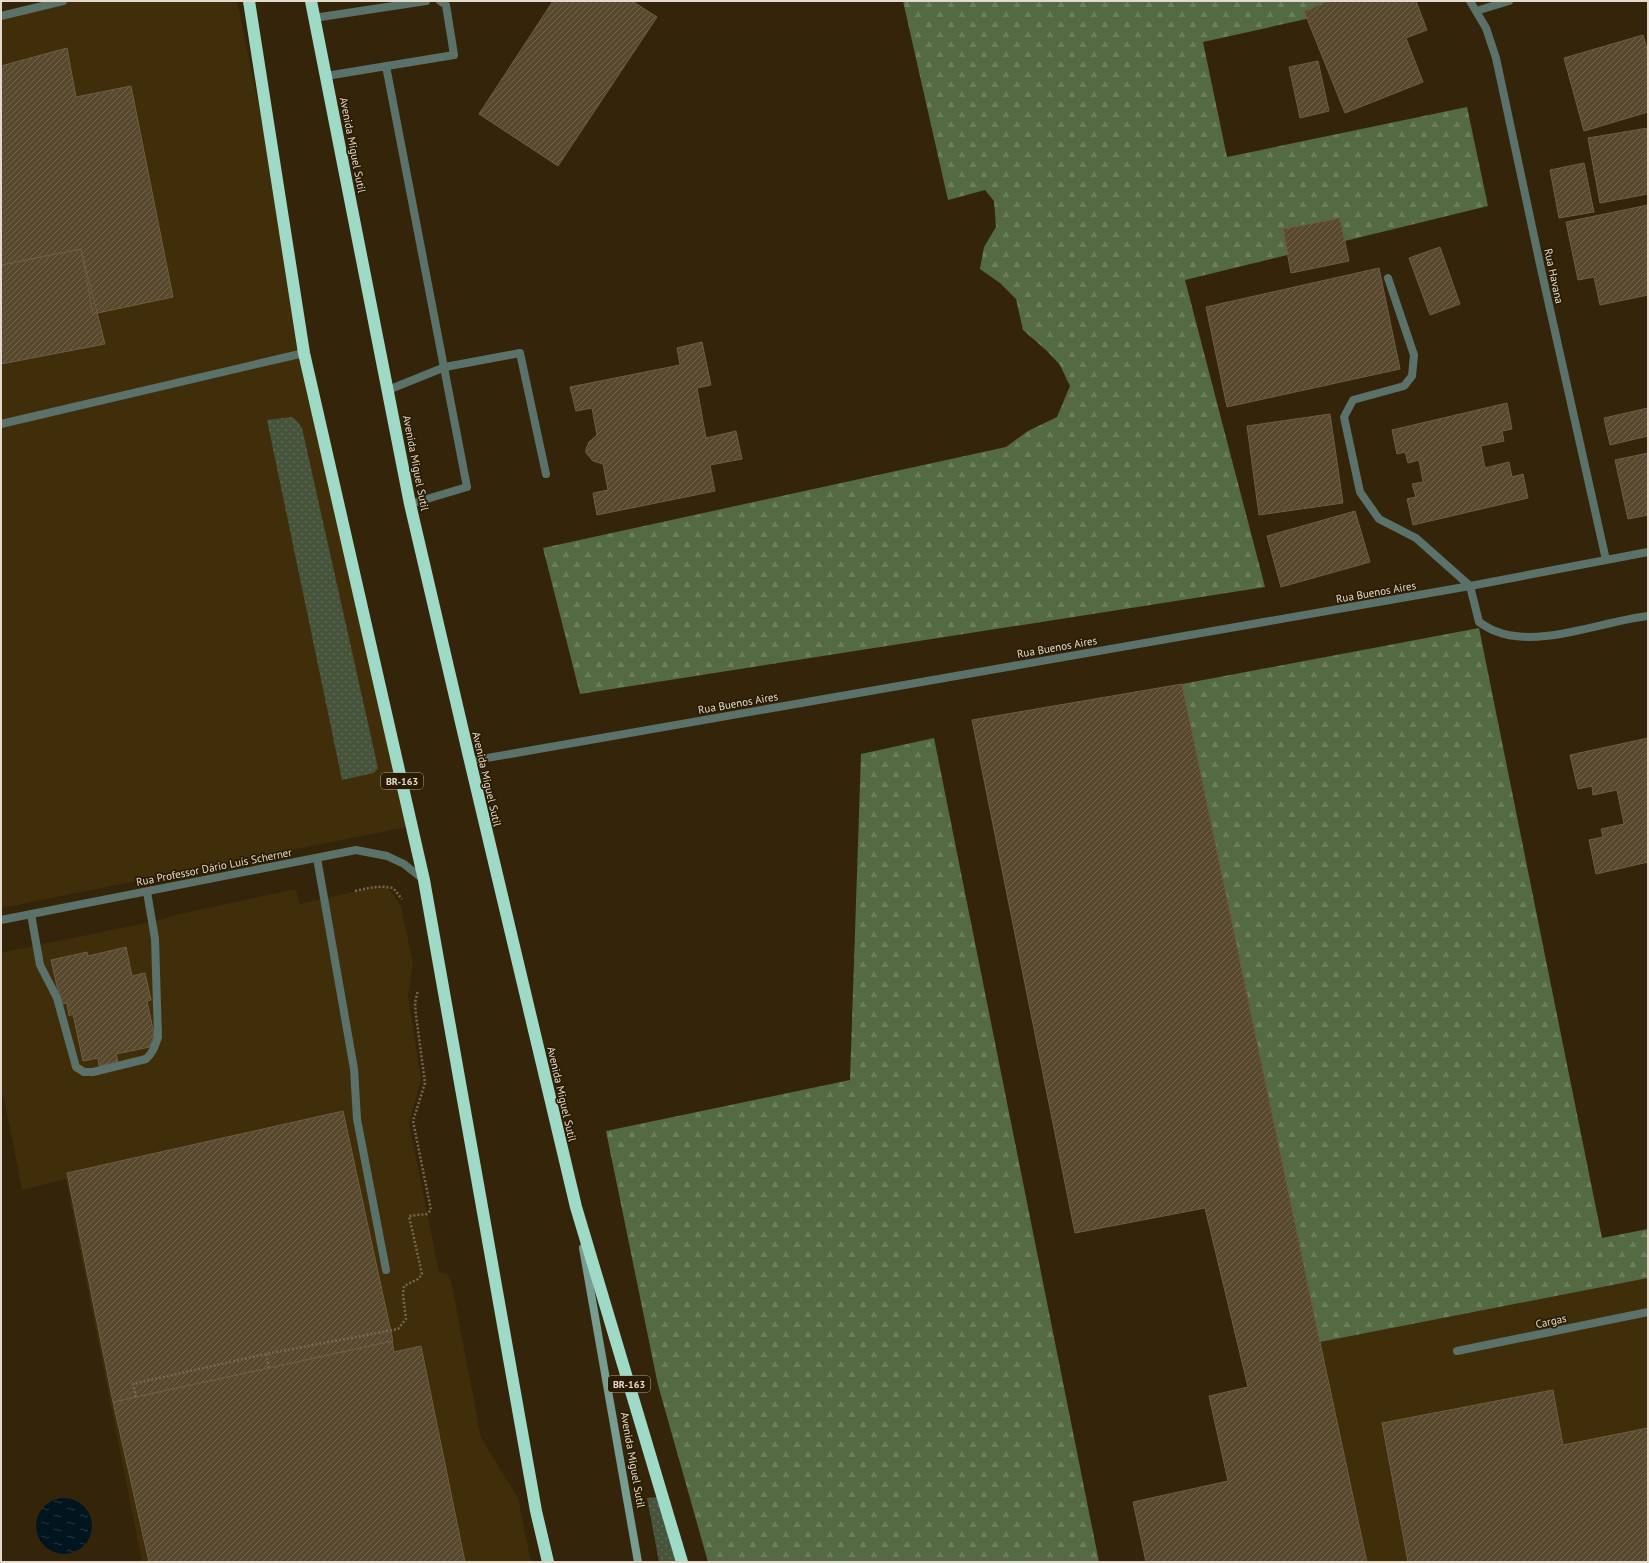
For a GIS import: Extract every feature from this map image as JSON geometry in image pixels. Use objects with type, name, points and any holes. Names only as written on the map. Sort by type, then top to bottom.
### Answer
[{"type":"highway","name":"BR-163","points":[[249,1],[304,353],[424,880],[536,1511],[548,1562]]},
{"type":"highway","name":"Avenida Miguel Sutil","points":[[311,1],[410,504],[576,1207]]},
{"type":"highway","name":"BR-163","points":[[576,1207],[682,1562]]},
{"type":"main road","name":"Avenida Miguel Sutil","points":[[576,1207],[638,1562]]},
{"type":"street","points":[[1,16],[63,1]]},
{"type":"street","points":[[314,18],[426,1]]},
{"type":"street","points":[[326,76],[454,55],[446,5],[440,1]]},
{"type":"street","name":"Rua Havana","points":[[1470,1],[1486,28],[1496,58],[1541,269],[1606,560]]},
{"type":"street","points":[[1476,11],[1509,1]]},
{"type":"street","points":[[386,66],[468,487],[410,504]]},
{"type":"street","points":[[1388,278],[1414,355],[1412,376],[1404,386],[1353,400],[1344,417],[1360,492],[1379,519],[1416,538],[1470,586],[1479,622],[1494,631],[1514,636],[1541,637],[1648,616]]},
{"type":"street","points":[[1,424],[304,353]]},
{"type":"street","points":[[388,390],[445,367],[520,353],[546,474]]},
{"type":"street","name":"Rua Buenos Aires","points":[[470,761],[1470,586],[1648,552]]},
{"type":"street","name":"Rua Professor Dário Luís Scherner","points":[[1,920],[356,850],[387,856],[404,864],[424,880]]},
{"type":"street","points":[[317,858],[354,1069],[357,1119],[386,1270]]},
{"type":"street","points":[[31,914],[40,965],[57,998],[76,1067],[84,1072],[93,1072],[146,1059],[151,1056],[155,1048],[158,1037],[155,939],[147,892]]},
{"type":"street","name":"Cargas","points":[[1457,1351],[1648,1312]]},
{"type":"path","points":[[355,891],[379,886],[393,888],[405,903]]},
{"type":"path","points":[[136,1397],[133,1384],[266,1354],[398,1329],[406,1319],[403,1295],[404,1286],[418,1279],[422,1274],[409,1216],[428,1214],[431,1210],[413,1121],[425,1083],[415,1003],[419,987]]},
{"type":"path","points":[[266,1354],[269,1368]]},
{"type":"shaded area","points":[[74,1],[237,1],[407,827],[1,908],[1,19]]},
{"type":"shaded area","points":[[379,886],[385,886],[393,894],[401,907],[413,963],[408,996],[421,1080],[409,1124],[439,1272],[447,1274],[451,1280],[481,1438],[518,1498],[531,1562],[142,1562],[66,1179],[22,1190],[1,1089],[1,953],[164,919],[176,915],[295,889],[300,904]]},
{"type":"shaded area","points":[[1648,1278],[1648,1562],[1367,1562],[1320,1342]]},
{"type":"green space","points":[[903,1],[1387,1],[1203,42],[1227,157],[1467,107],[1488,206],[1185,280],[1265,587],[580,694],[543,548],[1006,447],[1028,431],[1057,417],[1070,386],[1060,365],[1047,351],[1023,330],[1016,299],[1000,283],[980,269],[984,247],[996,227],[994,201],[985,190],[948,200]]},
{"type":"green space","points":[[292,417],[302,428],[378,768],[374,773],[342,780],[267,420]]},
{"type":"green space","points":[[1479,628],[1602,1238],[1648,1229],[1648,1278],[1320,1342],[1182,684]]},
{"type":"green space","points":[[934,738],[1099,1562],[708,1562],[658,1385],[606,1131],[850,1080],[861,754]]},
{"type":"green space","points":[[659,1497],[678,1562],[659,1562],[647,1498]]},
{"type":"water","points":[[58,1498],[70,1498],[80,1502],[88,1510],[92,1520],[92,1532],[88,1542],[80,1550],[70,1554],[58,1554],[48,1550],[40,1542],[36,1532],[36,1520],[40,1510],[48,1502]]},
{"type":"building","points":[[553,1],[632,1],[657,17],[558,166],[479,114]]},
{"type":"building","points":[[1329,1],[1416,1],[1427,30],[1406,38],[1423,82],[1345,113],[1304,11]]},
{"type":"building","points":[[1643,35],[1648,52],[1648,112],[1584,131],[1564,58]]},
{"type":"building","points":[[67,48],[76,97],[131,86],[173,297],[93,314],[81,249],[1,265],[1,66]]},
{"type":"building","points":[[1318,61],[1329,111],[1300,118],[1289,67]]},
{"type":"building","points":[[1648,128],[1648,194],[1600,203],[1588,138]]},
{"type":"building","points":[[1584,163],[1594,212],[1559,218],[1550,170]]},
{"type":"building","points":[[1648,205],[1648,295],[1600,305],[1594,277],[1578,280],[1566,222]]},
{"type":"building","points":[[1340,218],[1349,261],[1291,273],[1283,229]]},
{"type":"building","points":[[1440,247],[1460,304],[1430,315],[1409,258]]},
{"type":"building","points":[[81,249],[105,344],[1,364],[1,265]]},
{"type":"building","points":[[1379,268],[1400,369],[1227,407],[1206,307]]},
{"type":"building","points":[[702,342],[711,385],[697,388],[706,438],[736,431],[742,459],[710,465],[715,491],[597,515],[593,493],[608,490],[603,464],[593,461],[586,453],[589,442],[597,435],[592,408],[576,411],[570,387],[680,365],[677,348]]},
{"type":"building","points":[[1507,403],[1512,429],[1502,431],[1504,441],[1481,446],[1485,468],[1509,462],[1512,477],[1523,474],[1528,498],[1413,525],[1407,499],[1416,497],[1412,484],[1423,482],[1419,460],[1408,463],[1405,452],[1397,454],[1392,430]]},
{"type":"building","points":[[1648,408],[1648,436],[1610,445],[1604,418]]},
{"type":"building","points":[[1330,414],[1343,503],[1259,515],[1247,426]]},
{"type":"building","points":[[1648,453],[1648,515],[1628,519],[1615,460]]},
{"type":"building","points":[[1355,511],[1370,562],[1281,587],[1267,536]]},
{"type":"building","points":[[1182,684],[1367,1562],[1146,1562],[1133,1502],[1228,1481],[1209,1396],[1248,1387],[1205,1208],[1075,1233],[972,720]]},
{"type":"building","points":[[1648,738],[1648,862],[1596,874],[1589,840],[1603,837],[1601,829],[1624,824],[1617,790],[1593,795],[1592,786],[1578,789],[1570,755]]},
{"type":"building","points":[[126,947],[132,976],[145,973],[151,1000],[147,1001],[154,1034],[150,1047],[116,1054],[118,1061],[99,1066],[98,1058],[83,1061],[73,1014],[69,1016],[67,1003],[61,1004],[51,960],[87,952],[88,956]]},
{"type":"building","points":[[343,1111],[393,1341],[113,1402],[67,1173]]},
{"type":"building","points":[[392,1341],[394,1352],[421,1346],[465,1562],[149,1562],[113,1402]]},
{"type":"building","points":[[1553,1390],[1563,1445],[1648,1428],[1648,1562],[1408,1562],[1382,1423]]}]
